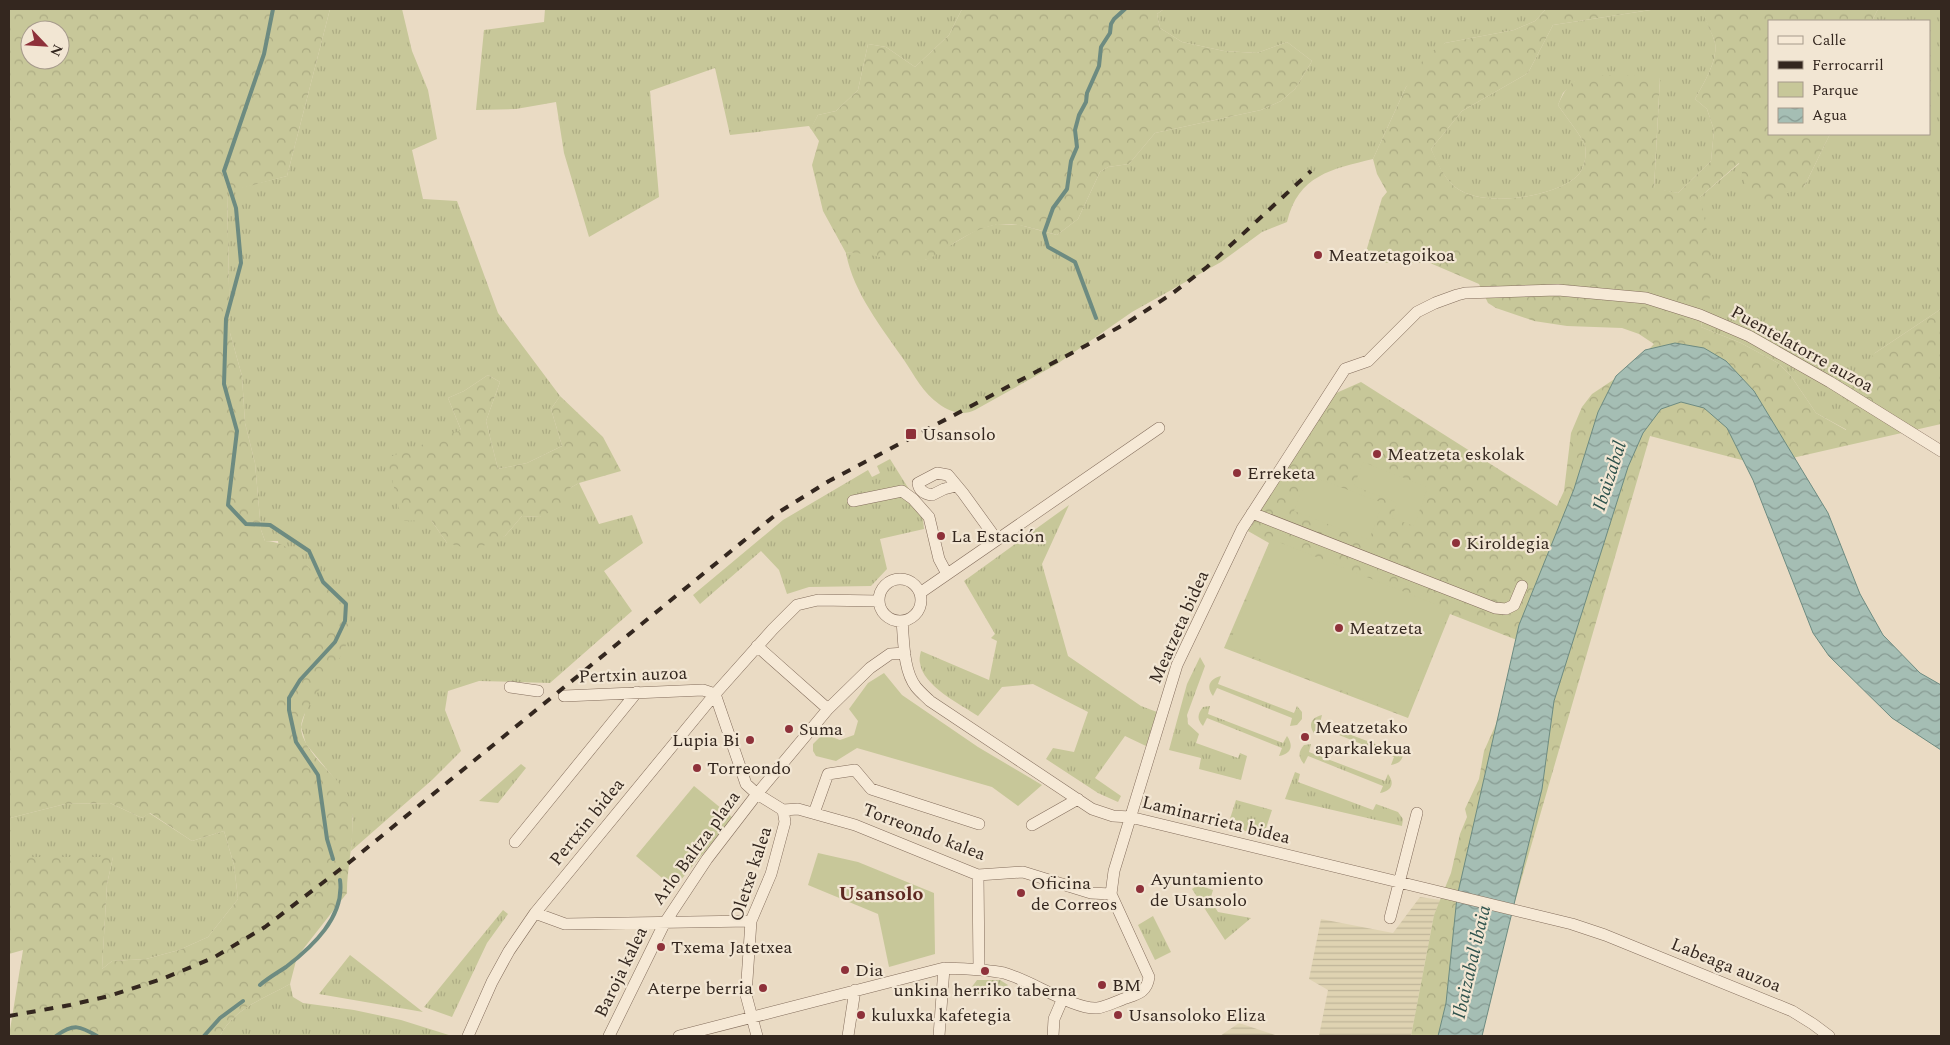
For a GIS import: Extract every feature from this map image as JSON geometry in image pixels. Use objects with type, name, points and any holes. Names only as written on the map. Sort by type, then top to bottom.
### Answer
[{"type":"street","name":"Puentelatorre auzoa","points":[[1457,295],[1558,290],[1646,298],[1700,315],[1749,336],[1830,382],[1941,451]]},
{"type":"street","name":"Meatzeta bidea","points":[[1111,894],[1114,871],[1177,666],[1242,529],[1345,369],[1368,361],[1417,312],[1434,303],[1457,295]]},
{"type":"street","points":[[920,593],[1159,428]]},
{"type":"street","points":[[956,486],[997,540]]},
{"type":"street","points":[[852,501],[902,492],[914,499],[929,517],[939,559],[947,574]]},
{"type":"street","points":[[1252,513],[1495,608],[1506,609],[1514,605],[1522,586]]},
{"type":"street","points":[[906,579],[917,587],[920,593],[921,606],[918,612],[914,616],[902,621],[889,618],[880,607],[879,601],[883,588],[893,580],[906,579]]},
{"type":"street","name":"Pertxin bidea","points":[[468,1036],[496,974],[535,913],[715,694],[757,646],[797,605],[818,600],[879,601]]},
{"type":"street","name":"Laminarrieta bidea","points":[[902,621],[905,653],[910,674],[915,686],[930,701],[1092,809],[1113,816],[1130,817],[1527,912],[1605,934]]},
{"type":"street","points":[[757,646],[828,709]]},
{"type":"street","points":[[715,694],[746,784],[758,794],[828,709],[877,663],[890,654],[905,653]]},
{"type":"street","points":[[510,687],[538,691]]},
{"type":"street","name":"Pertxin auzoa","points":[[564,696],[703,690],[715,694]]},
{"type":"street","points":[[515,842],[637,692]]},
{"type":"street","points":[[814,813],[828,774],[855,770],[871,789],[979,824]]},
{"type":"street","name":"Oletxe kalea","points":[[757,1036],[746,995],[751,921],[773,865],[786,822],[783,810],[758,794]]},
{"type":"street","name":"Arlo Baltza plaza","points":[[664,924],[706,860],[758,794]]},
{"type":"street","points":[[1032,825],[1078,798]]},
{"type":"street","name":"Torreondo kalea","points":[[783,810],[798,809],[855,825],[978,875],[1023,872],[1091,893],[1111,894]]},
{"type":"street","points":[[1390,918],[1417,813]]},
{"type":"street","points":[[978,875],[978,969]]},
{"type":"street","points":[[679,1036],[944,968],[978,969],[1005,974],[1030,982],[1079,1005],[1097,1008],[1142,992],[1148,985],[1149,977],[1111,894]]},
{"type":"street","points":[[535,913],[565,924],[664,924],[751,921]]},
{"type":"street","name":"Baroja kalea","points":[[609,1036],[664,924]]},
{"type":"street","name":"Labeaga auzoa","points":[[1605,934],[1792,1011],[1828,1036]]},
{"type":"street","points":[[939,1036],[944,968]]},
{"type":"street","points":[[848,1036],[855,990]]},
{"type":"street","points":[[1053,1036],[1054,1019],[1063,998]]},
{"type":"shaded area","points":[[1420,897],[1441,900],[1434,915],[1411,1036],[1319,1036],[1328,990],[1309,979],[1321,919],[1393,933]]},
{"type":"shaded area","points":[[1239,1023],[1278,1036],[1220,1036]]},
{"type":"green space","points":[[9,9],[330,9],[287,176],[227,192],[230,333],[242,376],[245,423],[255,463],[261,530],[265,541],[287,547],[303,561],[335,596],[345,610],[350,622],[348,640],[344,650],[306,710],[301,727],[306,744],[341,785],[350,802],[353,827],[347,893],[297,957],[290,984],[241,1011],[233,1018],[220,1036],[9,1036],[23,950],[9,954],[9,857],[113,857],[107,884],[102,969],[112,961],[146,959],[179,950],[208,937],[238,899],[234,865],[224,831],[192,841],[150,813],[142,818],[110,803],[65,804],[10,818]]},
{"type":"green space","points":[[330,9],[402,9],[412,51],[428,90],[437,139],[412,150],[423,199],[457,201],[498,313],[560,396],[551,409],[562,446],[527,463],[498,469],[486,421],[500,382],[488,375],[464,391],[448,398],[461,430],[431,520],[447,543],[505,536],[522,516],[540,517],[570,488],[579,483],[599,524],[632,515],[643,543],[604,571],[632,611],[550,683],[479,681],[448,691],[445,710],[461,751],[432,780],[351,851],[353,818],[347,794],[306,744],[301,727],[305,713],[278,541],[265,541],[261,530],[255,463],[245,423],[242,376],[230,333],[227,191],[287,176]]},
{"type":"green space","points":[[545,9],[962,9],[949,35],[915,67],[886,47],[868,44],[858,90],[836,111],[818,115],[811,129],[809,126],[730,135],[715,68],[650,91],[659,197],[589,237],[564,153],[556,102],[516,109],[476,110],[484,30],[544,22]]},
{"type":"green space","points":[[962,9],[1164,9],[1157,14],[1160,28],[1182,42],[1224,51],[1257,53],[1287,42],[1312,61],[1295,89],[1281,101],[1261,110],[1155,133],[1129,164],[1108,167],[1100,172],[1078,219],[1057,235],[1029,227],[1007,224],[985,227],[973,232],[934,256],[916,262],[906,262],[866,254],[846,253],[823,211],[812,165],[819,141],[809,126],[811,128],[818,115],[836,111],[858,90],[868,44],[886,47],[915,67],[949,35]]},
{"type":"green space","points":[[1164,9],[1546,9],[1535,21],[1514,30],[1445,43],[1406,87],[1373,159],[1331,171],[1308,184],[1292,206],[1287,222],[1262,232],[1221,262],[1132,312],[1057,364],[975,410],[961,413],[943,407],[924,390],[869,309],[855,282],[846,253],[855,252],[925,260],[978,229],[997,224],[1020,225],[1057,235],[1078,219],[1100,172],[1108,167],[1129,164],[1155,133],[1261,110],[1281,101],[1295,89],[1312,61],[1287,42],[1257,53],[1224,51],[1182,42],[1160,28],[1157,14]]},
{"type":"green space","points":[[1546,9],[1657,9],[1553,25],[1528,73],[1462,111],[1431,149],[1447,179],[1455,187],[1467,193],[1498,199],[1516,198],[1550,191],[1575,178],[1581,172],[1584,164],[1585,146],[1558,105],[1567,88],[1576,80],[1584,77],[1617,75],[1660,77],[1654,188],[1678,193],[1711,161],[1714,130],[1707,109],[1695,99],[1712,65],[1715,50],[1714,38],[1705,18],[1705,9],[1878,9],[1872,20],[1768,20],[1768,135],[1830,135],[1804,187],[1752,206],[1739,163],[1700,197],[1714,265],[1710,297],[1703,313],[1701,327],[1741,343],[1778,363],[1791,376],[1816,413],[1846,430],[1842,390],[1875,353],[1941,309],[1941,424],[1761,465],[1650,436],[1476,1036],[1411,1036],[1434,915],[1451,873],[1460,834],[1467,817],[1465,809],[1479,779],[1484,751],[1496,724],[1517,640],[1450,614],[1408,718],[1224,648],[1269,543],[1248,531],[1334,394],[1361,382],[1557,506],[1564,491],[1571,433],[1582,407],[1592,394],[1631,368],[1654,344],[1639,334],[1622,328],[1567,326],[1534,321],[1496,308],[1488,303],[1479,284],[1430,263],[1383,263],[1365,255],[1382,198],[1387,192],[1377,174],[1373,159],[1406,87],[1426,55],[1445,43],[1514,30],[1535,21]]},
{"type":"green space","points":[[1657,9],[1705,9],[1706,18],[1715,43],[1712,65],[1695,99],[1707,109],[1714,130],[1711,161],[1678,193],[1654,189],[1660,78],[1575,81],[1563,93],[1558,105],[1581,138],[1586,150],[1581,172],[1564,185],[1533,195],[1498,199],[1467,193],[1455,187],[1447,179],[1431,149],[1462,111],[1528,73],[1553,25]]},
{"type":"green space","points":[[1878,9],[1941,9],[1941,309],[1875,353],[1847,430],[1816,413],[1791,376],[1778,363],[1741,343],[1701,327],[1703,313],[1700,197],[1740,163],[1804,187],[1830,135],[1930,135],[1930,20],[1872,20]]},
{"type":"green space","points":[[488,375],[500,382],[486,421],[498,469],[527,463],[562,446],[551,409],[560,396],[603,437],[621,471],[579,483],[570,488],[566,504],[540,517],[522,516],[505,536],[474,550],[447,543],[431,520],[402,521],[387,458],[461,430],[448,398],[464,391]]},
{"type":"green space","points":[[890,459],[922,510],[924,529],[880,539],[887,569],[871,586],[809,587],[787,594],[779,570],[761,551],[700,604],[693,595],[783,520],[868,470],[872,477],[880,473],[877,466]]},
{"type":"green space","points":[[1363,462],[1428,487],[1414,526],[1392,518],[1397,503],[1354,486]]},
{"type":"green space","points":[[1308,475],[1383,503],[1369,540],[1294,511]]},
{"type":"green space","points":[[1069,505],[1042,564],[1068,656],[1141,706],[1157,712],[1146,746],[1125,736],[1095,778],[1121,796],[1118,802],[1098,793],[1046,759],[1053,748],[1074,752],[1088,712],[1033,684],[1002,687],[978,716],[935,687],[923,671],[920,662],[921,651],[989,680],[997,641],[991,638],[995,634],[964,581]]},
{"type":"green space","name":"Meatzeta","points":[[1271,539],[1450,610],[1408,716],[1228,647]]},
{"type":"green space","points":[[1200,657],[1205,666],[1187,715],[1188,724],[1199,734],[1196,743],[1238,758],[1240,753],[1247,756],[1241,780],[1199,769],[1201,758],[1169,750],[1187,684]]},
{"type":"green space","points":[[884,673],[902,695],[978,747],[1042,785],[1018,806],[992,787],[857,748],[836,761],[816,756],[813,751],[813,744],[826,731],[832,737],[840,740],[854,735],[858,721],[849,709],[868,683]]},
{"type":"green space","points":[[1221,676],[1218,684],[1294,713],[1297,706],[1302,712],[1302,719],[1297,725],[1290,726],[1292,718],[1217,688],[1213,696],[1209,687],[1211,681]]},
{"type":"green space","points":[[1210,706],[1208,714],[1283,743],[1287,736],[1291,746],[1289,751],[1279,756],[1282,748],[1207,718],[1203,726],[1199,719],[1200,712],[1203,707]]},
{"type":"green space","points":[[1322,715],[1320,723],[1396,752],[1399,745],[1403,755],[1401,760],[1391,765],[1394,757],[1319,727],[1315,735],[1311,728],[1311,723],[1315,718]]},
{"type":"green space","points":[[1311,744],[1309,752],[1385,781],[1388,774],[1392,783],[1390,788],[1380,793],[1383,786],[1308,756],[1304,764],[1300,757],[1300,752],[1304,745]]},
{"type":"green space","points":[[521,764],[526,768],[498,803],[479,801]]},
{"type":"green space","points":[[1295,772],[1300,774],[1298,782],[1373,810],[1376,804],[1398,812],[1403,819],[1402,826],[1285,799]]},
{"type":"green space","points":[[694,786],[733,818],[674,888],[636,856]]},
{"type":"green space","points":[[1236,800],[1272,810],[1264,834],[1227,828]]},
{"type":"green space","points":[[110,803],[142,818],[149,813],[192,841],[224,831],[234,865],[238,899],[208,937],[179,950],[146,959],[112,961],[102,969],[107,884],[113,857],[9,857],[9,817],[65,804]]},
{"type":"green space","points":[[818,853],[858,862],[934,893],[935,954],[889,967],[878,914],[808,885]]},
{"type":"green space","points":[[1198,885],[1213,890],[1210,900],[1218,912],[1251,918],[1225,940],[1192,889]]},
{"type":"green space","points":[[503,910],[508,914],[487,943],[452,1017],[424,1007]]},
{"type":"green space","points":[[1153,916],[1171,952],[1155,960],[1138,925]]},
{"type":"green space","points":[[350,955],[423,1012],[319,994]]},
{"type":"green space","points":[[977,980],[1000,980],[1008,985],[1000,994],[971,997],[971,988]]},
{"type":"green space","points":[[290,984],[293,997],[303,1003],[354,1010],[401,1020],[452,1036],[220,1036],[233,1018],[241,1011]]},
{"type":"water","points":[[1675,343],[1704,348],[1726,361],[1754,391],[1828,513],[1860,594],[1883,635],[1920,673],[1941,685],[1941,750],[1892,718],[1829,656],[1813,633],[1753,480],[1727,428],[1704,408],[1681,402],[1661,409],[1643,433],[1628,467],[1554,701],[1542,789],[1482,1036],[1438,1036],[1446,1003],[1457,897],[1519,625],[1574,489],[1598,412],[1616,376],[1645,350]]},
{"type":"waterway","points":[[273,9],[264,54],[224,171],[236,208],[241,263],[226,319],[224,384],[237,431],[228,505],[246,524],[270,525],[309,551],[323,582],[346,604],[345,621],[335,642],[300,680],[289,698],[289,710],[296,742],[318,775],[327,839],[333,859]]},
{"type":"waterway","points":[[1096,318],[1075,262],[1048,247],[1044,233],[1053,208],[1067,189],[1071,161],[1077,147],[1075,130],[1079,115],[1086,102],[1087,93],[1099,66],[1101,47],[1110,33],[1111,24],[1114,19],[1125,9]]},
{"type":"waterway","points":[[260,985],[296,959],[325,930],[337,906],[340,894],[340,880]]},
{"type":"waterway","points":[[204,1036],[220,1018],[243,1001]]},
{"type":"waterway","points":[[56,1036],[68,1029],[77,1027],[97,1036]]},
{"type":"railway","points":[[9,1016],[109,996],[162,979],[213,958],[265,927],[351,861],[779,512],[829,481],[1130,321],[1173,293],[1207,267],[1311,171]]},
{"type":"place","name":"Meatzetagoikoa","points":[[1318,255]]},
{"type":"place","name":"Usansolo","points":[[911,434]]},
{"type":"place","name":"Meatzeta eskolak","points":[[1377,454]]},
{"type":"place","name":"Erreketa","points":[[1237,473]]},
{"type":"place","name":"La Estación","points":[[941,536]]},
{"type":"place","name":"Kiroldegia","points":[[1456,543]]},
{"type":"place","name":"Meatzeta","points":[[1339,628]]},
{"type":"place","name":"Suma","points":[[789,729]]},
{"type":"place","name":"Meatzetako aparkalekua","points":[[1305,737]]},
{"type":"place","name":"Lupia Bi","points":[[750,740]]},
{"type":"place","name":"Torreondo","points":[[697,768]]},
{"type":"place","name":"Ayuntamiento de Usansolo","points":[[1140,889]]},
{"type":"place","name":"Oficina de Correos","points":[[1021,893]]},
{"type":"place","name":"Txema Jatetxea","points":[[661,947]]},
{"type":"place","name":"Dia","points":[[845,970]]},
{"type":"place","name":"unkina herriko taberna","points":[[985,971]]},
{"type":"place","name":"BM","points":[[1102,985]]},
{"type":"place","name":"Aterpe berria","points":[[763,988]]},
{"type":"place","name":"kuluxka kafetegia","points":[[861,1015]]},
{"type":"place","name":"Usansoloko Eliza","points":[[1118,1015]]},
{"type":"district","name":"Usansolo","points":[[881,894]]},
{"type":"water label","name":"Ibaizabal","points":[[1610,476]]},
{"type":"water label","name":"Ibaizabal ibaia","points":[[1472,962]]}]
